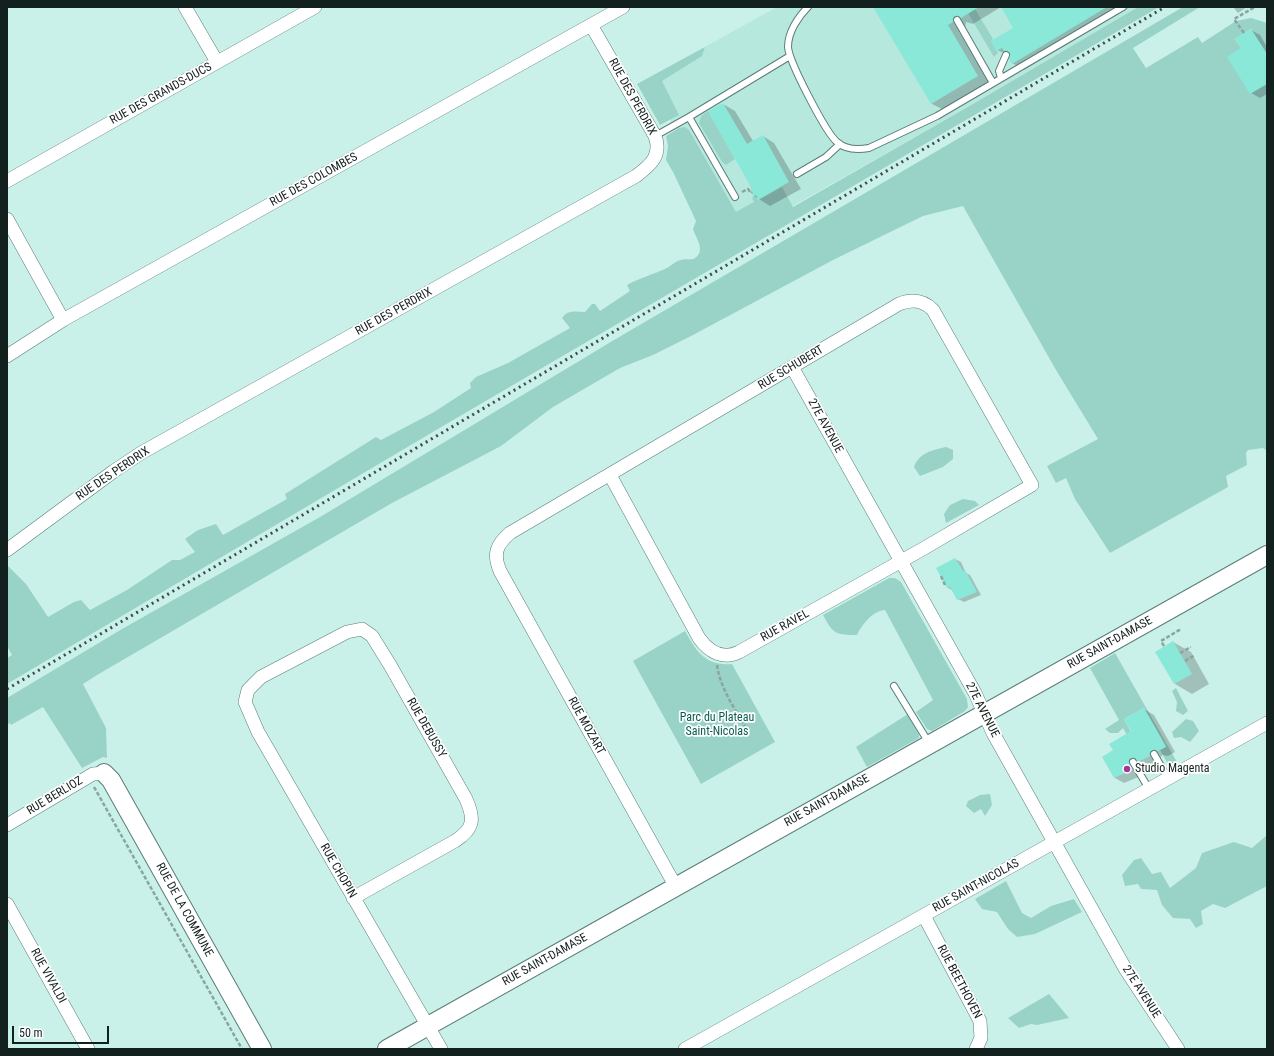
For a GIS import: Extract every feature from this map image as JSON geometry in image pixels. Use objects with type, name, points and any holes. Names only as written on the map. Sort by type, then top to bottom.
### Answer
[{"type":"street","points":[[186,7],[217,62]]},
{"type":"street","name":"RUE DES GRANDS-DUCS","points":[[7,181],[315,7]]},
{"type":"street","name":"RUE DES COLOMBES","points":[[7,356],[63,320],[623,7]]},
{"type":"street","name":"RUE DES PERDRIX","points":[[7,550],[114,471],[141,453],[636,176],[654,160],[658,149],[655,136],[591,25]]},
{"type":"street","points":[[7,219],[63,320]]},
{"type":"street","name":"RUE SCHUBERT","points":[[497,565],[496,549],[501,540],[510,533],[610,476],[899,304],[914,301],[924,303],[934,310],[1032,485]]},
{"type":"street","name":"27E AVENUE","points":[[792,367],[975,693],[993,733],[1126,970],[1178,1049]]},
{"type":"street","points":[[610,476],[700,638],[706,647],[720,655]]},
{"type":"street","name":"RUE RAVEL","points":[[720,655],[733,655],[901,561],[1032,485]]},
{"type":"street","name":"RUE SAINT-DAMASE","points":[[388,1049],[1267,555]]},
{"type":"street","name":"RUE MOZART","points":[[497,565],[676,886]]},
{"type":"street","name":"RUE DEBUSSY","points":[[248,690],[256,681],[268,674],[347,632],[362,629],[372,636],[387,659],[466,799],[472,816],[471,826],[465,835],[353,898]]},
{"type":"street","name":"RUE CHOPIN","points":[[248,690],[245,702],[252,721],[441,1049]]},
{"type":"street","name":"RUE SAINT-NICOLAS","points":[[685,1049],[1267,723]]},
{"type":"street","name":"RUE BERLIOZ","points":[[7,825],[93,774],[99,780]]},
{"type":"street","name":"RUE DE LA COMMUNE","points":[[99,780],[111,780],[262,1049]]},
{"type":"street","name":"RUE VIVALDI","points":[[7,904],[88,1049]]},
{"type":"street","name":"RUE BEETHOVEN","points":[[924,916],[980,1021],[981,1038],[976,1049]]},
{"type":"lane","points":[[808,7],[794,28],[790,38],[790,56],[832,137],[840,144],[851,149],[869,148],[937,116],[1122,7]]},
{"type":"lane","points":[[957,20],[993,83]]},
{"type":"lane","points":[[1001,78],[999,71],[1006,55]]},
{"type":"lane","points":[[655,136],[790,56]]},
{"type":"lane","points":[[689,117],[735,196]]},
{"type":"lane","points":[[797,174],[826,158],[840,144]]},
{"type":"lane","points":[[894,686],[929,744]]},
{"type":"lane","points":[[1154,754],[1168,778]]},
{"type":"lane","points":[[1134,762],[1149,789]]},
{"type":"path","points":[[1244,33],[1234,19],[1255,7]]},
{"type":"path","points":[[748,189],[750,193],[752,192]]},
{"type":"path","points":[[941,576],[945,585]]},
{"type":"path","points":[[1164,646],[1161,641],[1181,630]]},
{"type":"path","points":[[1180,653],[1191,647]]},
{"type":"path","points":[[720,655],[717,664],[721,680],[745,726]]},
{"type":"path","points":[[1185,661],[1195,655]]},
{"type":"path","name":"RUE DE LA COMMUNE","points":[[99,780],[242,1049]]},
{"type":"shaded area","points":[[777,7],[1138,7],[966,108],[736,238],[647,79]]},
{"type":"green space","points":[[1138,7],[1159,7],[443,426],[7,684],[7,658],[12,655],[7,646],[7,565],[26,584],[48,617],[74,602],[81,600],[90,610],[127,590],[172,560],[180,560],[195,552],[185,539],[198,530],[216,524],[223,535],[287,499],[285,494],[376,437],[381,440],[434,412],[471,388],[470,383],[476,377],[508,363],[570,328],[562,318],[567,313],[585,312],[592,304],[595,304],[600,311],[630,291],[627,285],[665,269],[683,259],[692,259],[696,257],[700,252],[700,249],[693,229],[696,221],[666,160],[668,146],[666,136],[679,128],[685,127],[689,130],[736,212],[754,202],[752,198],[756,195],[758,200],[782,187],[793,207]]},
{"type":"green space","points":[[1183,7],[1200,7],[1133,48],[1146,68],[1198,37],[1202,43],[1236,21],[1251,18],[1267,23],[1267,54],[1251,29],[1235,39],[1267,84],[1267,451],[1263,448],[1248,450],[1246,453],[1247,465],[1226,476],[1228,487],[1110,553],[1075,499],[1066,478],[1056,483],[1047,466],[1098,439],[1056,370],[963,206],[923,216],[833,260],[693,335],[653,355],[620,368],[553,407],[501,446],[392,503],[83,684],[106,728],[107,758],[103,757],[82,768],[43,707],[11,725],[10,723],[7,725],[7,698],[122,629],[320,517],[614,340]]},
{"type":"green space","points":[[975,9],[993,39],[991,41],[998,53],[994,57],[968,13]]},
{"type":"green space","points":[[705,47],[702,56],[662,81],[679,115],[660,125],[637,84]]},
{"type":"green space","points":[[708,111],[735,159],[726,165],[722,162],[699,123],[701,116]]},
{"type":"green space","points":[[946,447],[953,450],[953,459],[943,467],[920,476],[914,467],[919,458],[931,451]]},
{"type":"green space","points":[[963,499],[975,501],[979,505],[946,523],[944,514],[950,505]]},
{"type":"green space","points":[[889,578],[895,578],[901,582],[967,699],[968,707],[965,711],[932,731],[927,729],[916,712],[933,700],[885,610],[872,616],[857,635],[844,635],[836,632],[823,615]]},
{"type":"green space","name":"Parc du Plateau Saint-Nicolas","points":[[685,631],[698,651],[708,660],[715,663],[732,664],[775,742],[701,784],[633,661]]},
{"type":"green space","points":[[1115,653],[1177,762],[1169,766],[1160,750],[1166,746],[1144,708],[1124,719],[1145,758],[1141,760],[1123,728],[1118,733],[1110,733],[1105,729],[1119,720],[1090,668]]},
{"type":"green space","points":[[1176,688],[1188,711],[1183,715],[1176,711],[1177,702],[1172,691]]},
{"type":"green space","points":[[908,714],[919,735],[919,738],[867,767],[856,747]]},
{"type":"green space","points":[[1186,719],[1193,721],[1199,731],[1190,742],[1181,737],[1174,738],[1172,732]]},
{"type":"green space","points":[[990,794],[992,805],[985,816],[981,809],[974,813],[966,806],[968,801],[980,795]]},
{"type":"green space","points":[[1267,835],[1267,886],[1225,908],[1213,904],[1201,911],[1203,924],[1196,928],[1190,919],[1173,918],[1162,905],[1157,890],[1141,889],[1138,884],[1125,886],[1122,875],[1134,860],[1141,858],[1152,874],[1161,872],[1170,888],[1196,868],[1202,853],[1234,842],[1252,848]]},
{"type":"green space","points":[[1006,881],[1022,913],[1031,918],[1051,906],[1074,899],[1082,912],[1035,934],[1017,937],[1008,929],[997,912],[982,909],[975,899]]},
{"type":"green space","points":[[1049,994],[1069,1018],[1037,1025],[1031,1024],[1019,1028],[1008,1018]]},
{"type":"building","points":[[873,7],[979,7],[961,18],[954,16],[953,22],[948,25],[978,76],[931,104]]},
{"type":"building","points":[[1001,7],[1107,7],[1012,64],[1009,60],[1009,52],[1004,51],[1002,48],[996,51],[991,41],[1013,28]]},
{"type":"building","points":[[1251,29],[1267,54],[1267,84],[1250,94],[1227,57],[1241,48],[1235,38]]},
{"type":"building","points":[[723,103],[747,144],[763,135],[789,182],[758,200],[756,195],[753,197],[751,187],[708,111]]},
{"type":"building","points":[[955,558],[963,571],[965,570],[977,592],[957,600],[950,587],[947,588],[936,568]]},
{"type":"building","points":[[1173,641],[1192,674],[1174,684],[1155,652]]},
{"type":"building","points":[[1144,708],[1166,747],[1158,751],[1152,750],[1150,756],[1138,762],[1135,758],[1130,758],[1129,762],[1132,770],[1114,778],[1102,757],[1113,750],[1109,744],[1131,731],[1124,719]]},
{"type":"railway","points":[[7,689],[1165,7]]},
{"type":"place","name":"Studio Magenta","points":[[1127,769]]}]
